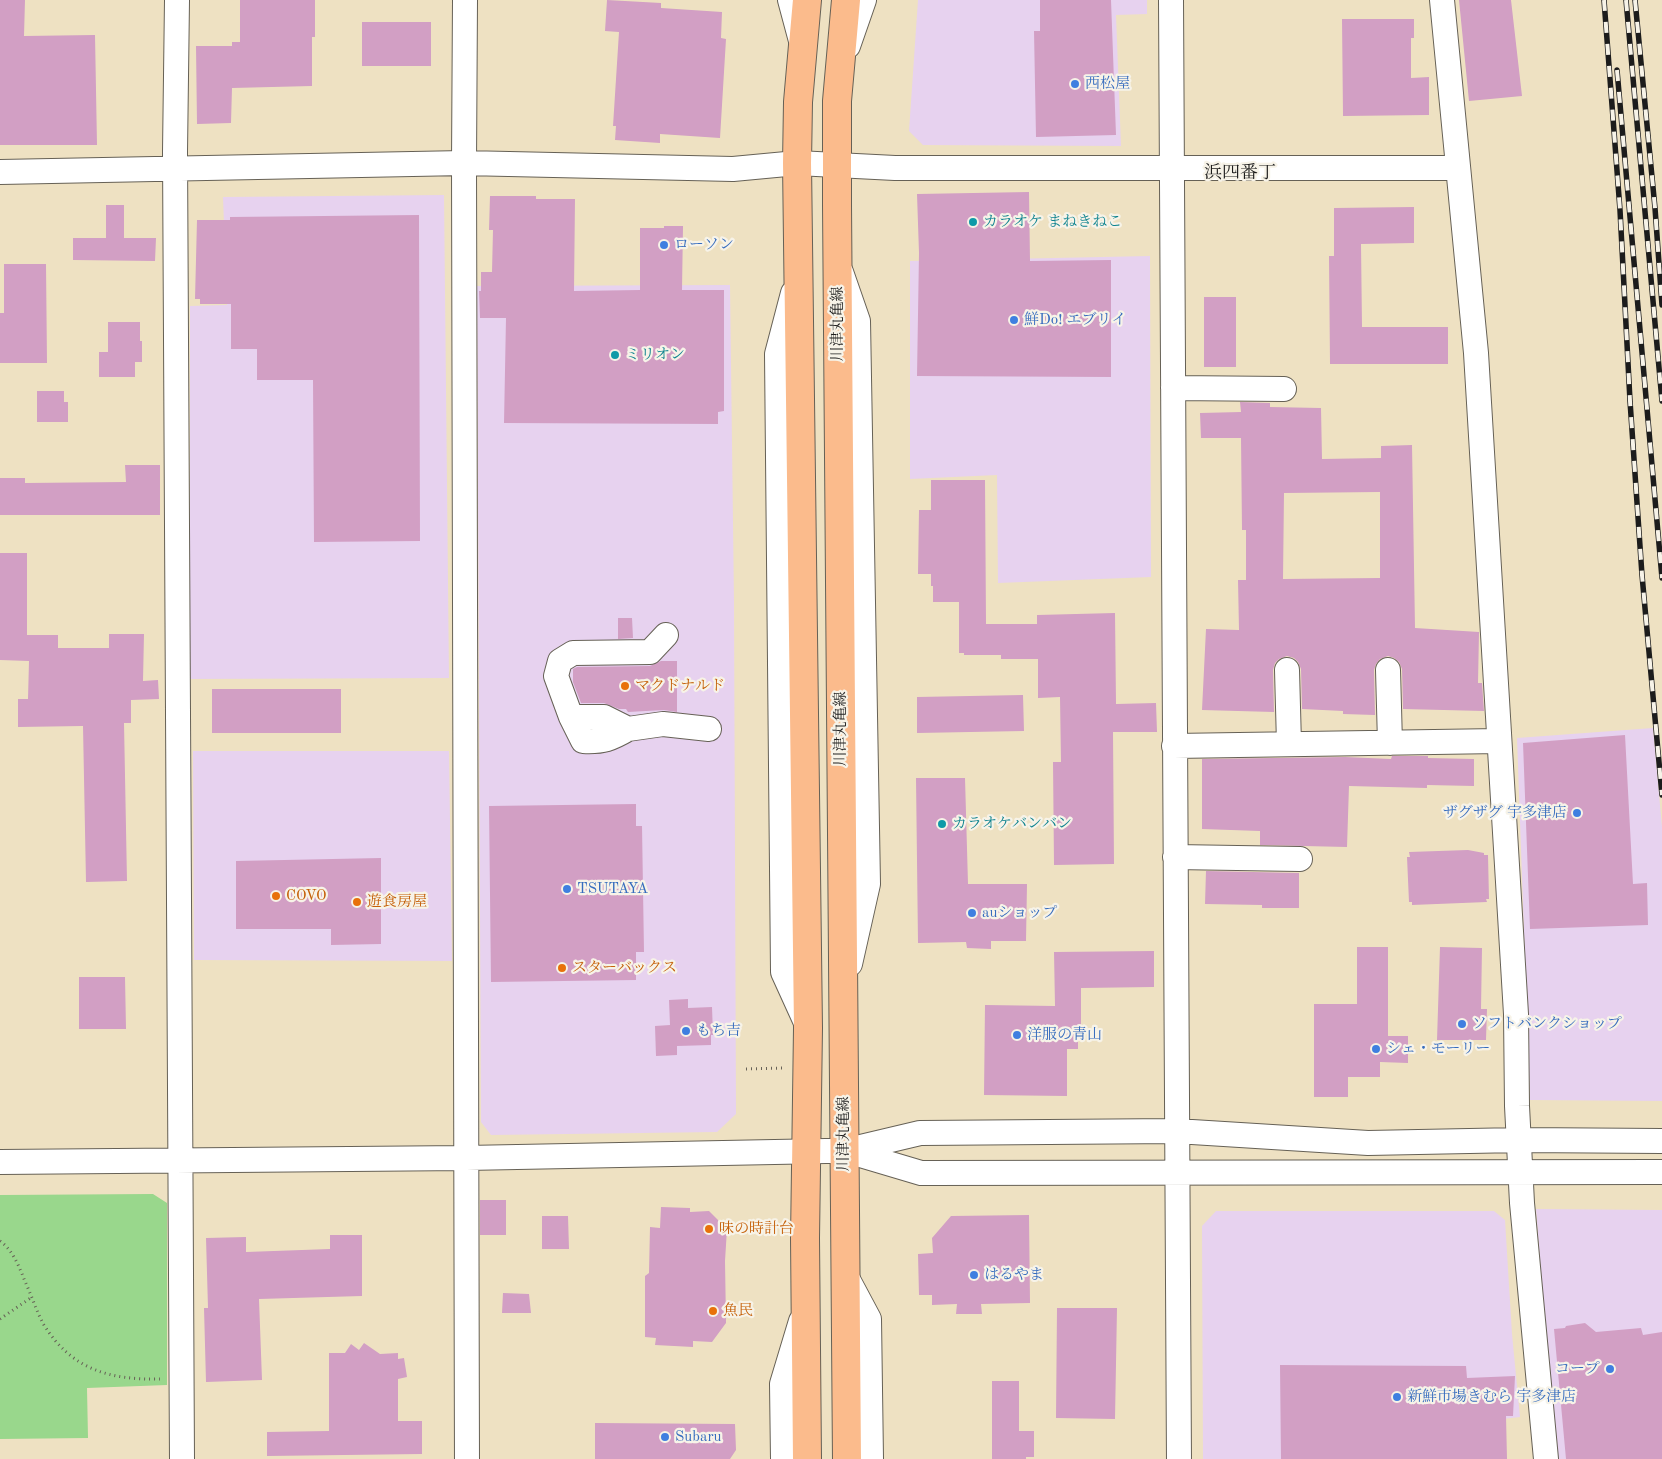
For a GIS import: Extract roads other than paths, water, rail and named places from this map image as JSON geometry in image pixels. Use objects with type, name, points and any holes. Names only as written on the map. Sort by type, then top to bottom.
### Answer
[{"type":"main road","points":[[807,0],[798,102],[797,163],[808,1028],[805,1238],[808,1459]]},
{"type":"main road","name":"川津丸亀線","points":[[846,0],[837,101],[837,261],[847,1459]]},
{"type":"street","points":[[177,0],[176,168],[182,1459]]},
{"type":"street","points":[[465,0],[467,1459]]},
{"type":"street","points":[[790,0],[803,48]]},
{"type":"street","points":[[840,70],[864,0]]},
{"type":"street","points":[[1171,0],[1179,1459]]},
{"type":"street","points":[[1442,0],[1476,352],[1516,1005],[1517,1106],[1521,1172],[1546,1459]]},
{"type":"street","points":[[0,172],[464,163],[733,169],[797,163],[895,168],[1457,168]]},
{"type":"street","points":[[1173,388],[1284,389]]},
{"type":"street","points":[[666,635],[650,652],[573,653],[560,661],[556,676],[571,717],[604,717],[628,729],[663,724],[709,729]]},
{"type":"street","points":[[1287,670],[1289,744]]},
{"type":"street","points":[[1388,670],[1390,742]]},
{"type":"street","points":[[1174,746],[1500,741]]},
{"type":"street","points":[[1175,857],[1300,859]]},
{"type":"street","points":[[0,1162],[466,1158],[844,1151],[920,1133],[1176,1131],[1368,1143],[1520,1140],[1662,1141]]},
{"type":"street","points":[[844,1151],[921,1173],[1662,1172]]},
{"type":"street","points":[[845,1274],[869,1319],[871,1459]]},
{"type":"street","points":[[783,1459],[782,1384],[806,1305]]},
{"type":"railway","points":[[1604,0],[1620,210],[1630,401],[1642,575],[1662,795]]},
{"type":"railway","points":[[1626,0],[1662,401]]},
{"type":"railway","points":[[1635,0],[1655,208],[1662,305]]},
{"type":"railway","points":[[1617,70],[1662,578]]},
{"type":"place","name":"西松屋","points":[[1075,84]]},
{"type":"place","name":"カラオケ まねきねこ","points":[[973,222]]},
{"type":"place","name":"ローソン","points":[[664,245]]},
{"type":"place","name":"鮮Do! エブリイ","points":[[1014,320]]},
{"type":"place","name":"ミリオン","points":[[615,355]]},
{"type":"place","name":"マクドナルド","points":[[625,686]]},
{"type":"place","name":"ザグザグ 宇多津店","points":[[1577,813]]},
{"type":"place","name":"カラオケバンバン","points":[[942,824]]},
{"type":"place","name":"TSUTAYA","points":[[567,889]]},
{"type":"place","name":"COVO","points":[[276,896]]},
{"type":"place","name":"遊食房屋","points":[[357,902]]},
{"type":"place","name":"auショップ","points":[[972,913]]},
{"type":"place","name":"スターバックス","points":[[562,968]]},
{"type":"place","name":"ソフトバンクショップ","points":[[1462,1024]]},
{"type":"place","name":"もち吉","points":[[686,1031]]},
{"type":"place","name":"洋服の青山","points":[[1017,1035]]},
{"type":"place","name":"シェ・モーリー","points":[[1376,1049]]},
{"type":"place","name":"味の時計台","points":[[709,1229]]},
{"type":"place","name":"はるやま","points":[[974,1275]]},
{"type":"place","name":"魚民","points":[[713,1311]]},
{"type":"place","name":"コープ","points":[[1610,1369]]},
{"type":"place","name":"新鮮市場きむら 宇多津店","points":[[1397,1397]]},
{"type":"place","name":"Subaru","points":[[665,1437]]},
{"type":"district","name":"浜四番丁","points":[[1240,173]]}]
